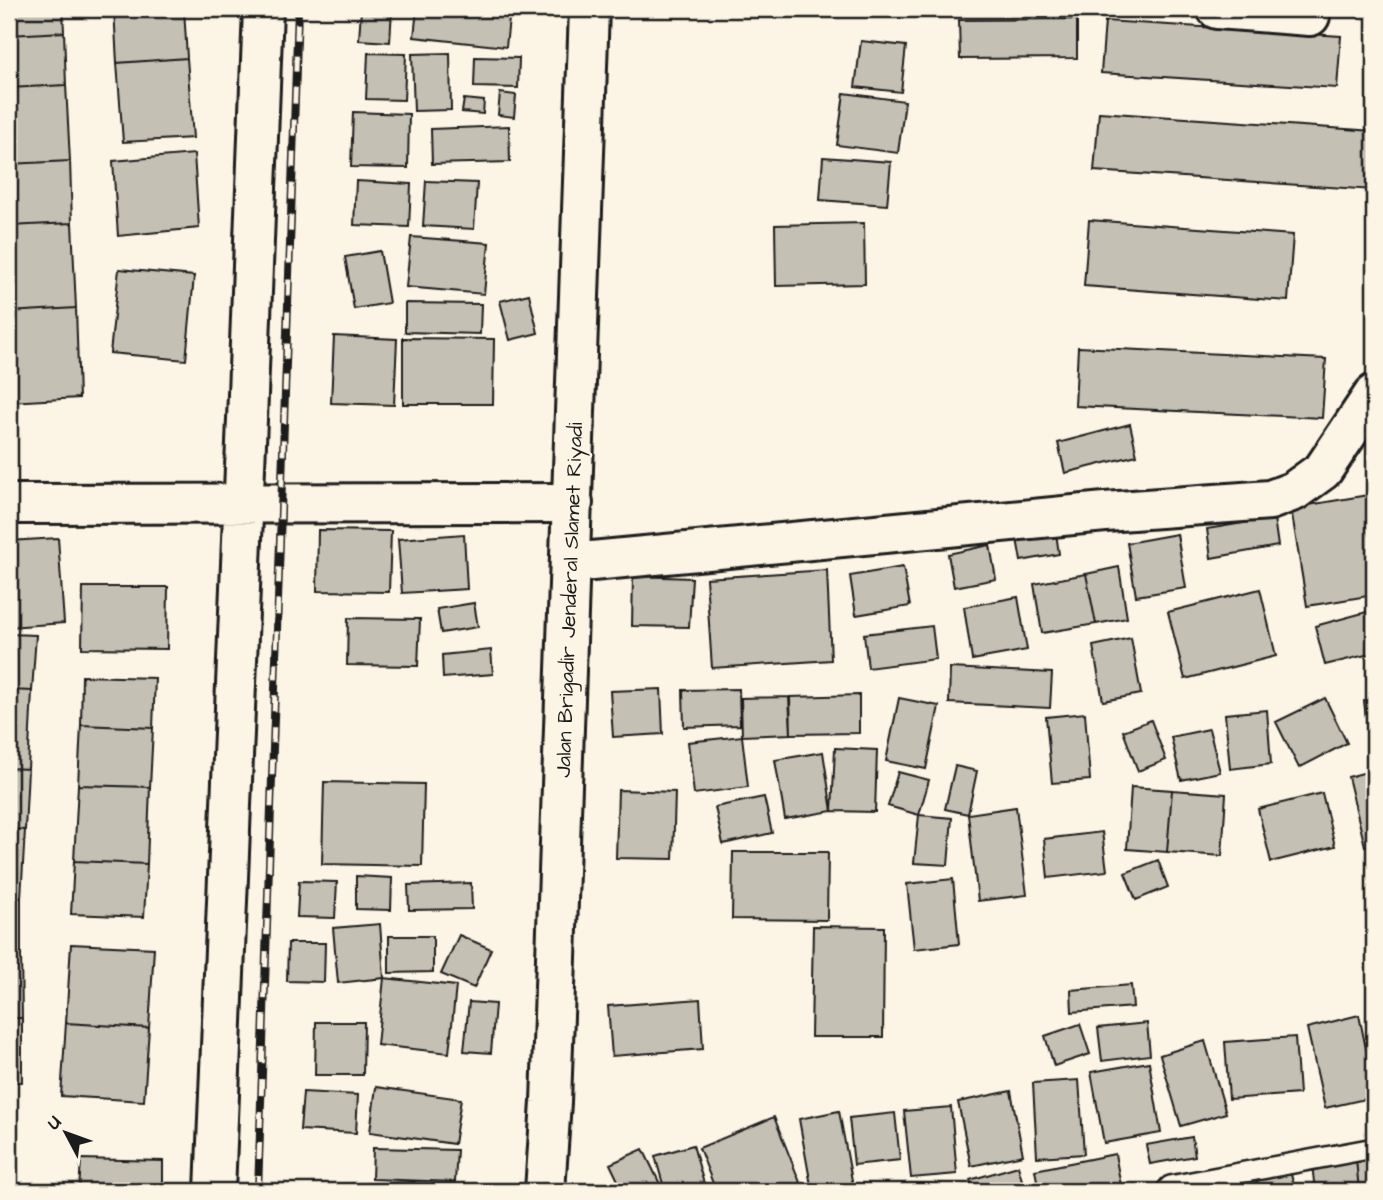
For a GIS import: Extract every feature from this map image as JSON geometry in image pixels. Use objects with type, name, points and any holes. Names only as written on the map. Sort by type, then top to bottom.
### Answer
[{"type":"street","points":[[215,1191],[230,889],[263,9]]},
{"type":"street","name":"Jalan Brigadir Jenderal Slamet Riyadi","points":[[545,1191],[551,1102],[589,9]]},
{"type":"street","points":[[1217,9],[1310,16]]},
{"type":"street","points":[[571,563],[1078,515],[1270,500],[1294,491],[1323,470],[1374,394]]},
{"type":"street","points":[[9,504],[573,503]]},
{"type":"lane","points":[[1166,1191],[1170,1186],[1374,1148]]},
{"type":"building","points":[[9,9],[63,9],[64,32],[9,35]]},
{"type":"building","points":[[114,9],[184,9],[187,58],[117,63]]},
{"type":"building","points":[[361,9],[392,9],[390,42],[359,40]]},
{"type":"building","points":[[417,9],[510,9],[506,47],[414,37]]},
{"type":"building","points":[[1077,19],[1077,58],[960,59],[959,20]]},
{"type":"building","points":[[1105,21],[1341,36],[1337,88],[1101,73]]},
{"type":"building","points":[[64,32],[66,85],[9,88],[9,35]]},
{"type":"building","points":[[861,41],[906,46],[901,92],[855,87]]},
{"type":"building","points":[[368,53],[406,54],[404,100],[366,99]]},
{"type":"building","points":[[450,53],[451,110],[414,111],[412,54]]},
{"type":"building","points":[[475,57],[519,58],[518,88],[474,87]]},
{"type":"building","points":[[187,58],[193,138],[123,142],[117,63]]},
{"type":"building","points":[[66,85],[70,161],[9,164],[9,88]]},
{"type":"building","points":[[500,93],[516,95],[514,117],[498,115]]},
{"type":"building","points":[[844,93],[905,101],[898,153],[837,145]]},
{"type":"building","points":[[464,99],[484,101],[483,114],[462,112]]},
{"type":"building","points":[[353,112],[409,114],[408,168],[351,167]]},
{"type":"building","points":[[1099,112],[1374,131],[1374,190],[1094,171]]},
{"type":"building","points":[[509,126],[510,162],[432,164],[431,129]]},
{"type":"building","points":[[194,154],[199,228],[118,236],[113,161]]},
{"type":"building","points":[[823,157],[891,162],[887,205],[820,200]]},
{"type":"building","points":[[70,161],[72,223],[9,226],[9,164]]},
{"type":"building","points":[[356,181],[411,184],[409,227],[354,225]]},
{"type":"building","points":[[426,181],[477,183],[474,229],[423,226]]},
{"type":"building","points":[[1089,220],[1293,235],[1288,301],[1084,286]]},
{"type":"building","points":[[72,223],[76,308],[9,312],[9,226]]},
{"type":"building","points":[[864,223],[865,284],[776,286],[775,225]]},
{"type":"building","points":[[411,237],[489,243],[484,294],[406,287]]},
{"type":"building","points":[[380,251],[389,303],[354,309],[345,257]]},
{"type":"building","points":[[119,269],[194,276],[186,360],[110,353]]},
{"type":"building","points":[[529,294],[538,333],[510,340],[500,301]]},
{"type":"building","points":[[405,303],[481,304],[480,334],[405,332]]},
{"type":"building","points":[[76,308],[79,398],[9,402],[9,312]]},
{"type":"building","points":[[334,336],[397,339],[394,405],[331,403]]},
{"type":"building","points":[[403,338],[494,339],[493,404],[403,404]]},
{"type":"building","points":[[1078,347],[1326,359],[1322,418],[1075,406]]},
{"type":"building","points":[[1130,424],[1137,455],[1065,473],[1058,443]]},
{"type":"building","points":[[1374,494],[1374,595],[1307,606],[1291,508]]},
{"type":"building","points":[[1274,518],[1278,546],[1211,558],[1207,529]]},
{"type":"building","points":[[1055,526],[1059,554],[1021,561],[1016,533]]},
{"type":"building","points":[[318,530],[391,531],[389,592],[317,591]]},
{"type":"building","points":[[464,534],[467,589],[402,593],[398,539]]},
{"type":"building","points":[[1177,534],[1186,588],[1136,596],[1127,543]]},
{"type":"building","points":[[58,538],[64,623],[9,627],[9,541]]},
{"type":"building","points":[[990,545],[996,579],[954,587],[948,554]]},
{"type":"building","points":[[903,567],[910,606],[856,615],[850,576]]},
{"type":"building","points":[[1119,567],[1127,618],[1096,624],[1086,574]]},
{"type":"building","points":[[827,570],[831,660],[712,668],[706,578]]},
{"type":"building","points":[[1086,574],[1096,624],[1042,633],[1034,584]]},
{"type":"building","points":[[633,576],[692,578],[689,627],[632,626]]},
{"type":"building","points":[[83,587],[168,587],[167,649],[82,648]]},
{"type":"building","points":[[1260,589],[1276,656],[1185,679],[1168,612]]},
{"type":"building","points":[[1018,597],[1027,650],[972,660],[964,607]]},
{"type":"building","points":[[474,603],[478,627],[441,633],[437,609]]},
{"type":"building","points":[[1374,610],[1374,653],[1325,665],[1315,626]]},
{"type":"building","points":[[348,618],[420,619],[418,666],[347,665]]},
{"type":"building","points":[[932,626],[936,659],[868,668],[864,634]]},
{"type":"building","points":[[9,634],[36,635],[32,691],[9,690]]},
{"type":"building","points":[[1131,638],[1141,694],[1103,701],[1093,646]]},
{"type":"building","points":[[491,650],[493,674],[443,678],[442,655]]},
{"type":"building","points":[[950,668],[1052,673],[1050,708],[949,703]]},
{"type":"building","points":[[82,676],[155,678],[153,728],[81,725]]},
{"type":"building","points":[[661,689],[663,734],[613,737],[610,691]]},
{"type":"building","points":[[739,689],[740,725],[684,727],[683,690]]},
{"type":"building","points":[[9,690],[32,691],[28,769],[9,768]]},
{"type":"building","points":[[859,695],[859,733],[791,734],[790,697]]},
{"type":"building","points":[[789,697],[791,734],[742,736],[741,698]]},
{"type":"building","points":[[899,698],[939,706],[926,769],[886,761]]},
{"type":"building","points":[[1325,698],[1347,743],[1299,768],[1276,722]]},
{"type":"building","points":[[1374,699],[1374,759],[1371,760],[1364,701]]},
{"type":"building","points":[[1267,710],[1271,764],[1230,769],[1225,714]]},
{"type":"building","points":[[1085,713],[1090,780],[1052,783],[1046,717]]},
{"type":"building","points":[[1151,720],[1166,760],[1138,771],[1123,731]]},
{"type":"building","points":[[81,725],[153,728],[150,787],[78,785]]},
{"type":"building","points":[[1209,729],[1220,772],[1181,780],[1171,737]]},
{"type":"building","points":[[742,736],[748,787],[694,794],[688,742]]},
{"type":"building","points":[[835,748],[877,750],[875,812],[832,811]]},
{"type":"building","points":[[823,752],[832,811],[785,819],[775,760]]},
{"type":"building","points":[[955,766],[977,771],[968,814],[945,809]]},
{"type":"building","points":[[9,768],[28,769],[25,830],[9,829]]},
{"type":"building","points":[[1374,770],[1374,844],[1365,846],[1348,777]]},
{"type":"building","points":[[898,772],[929,780],[919,815],[888,806]]},
{"type":"building","points":[[324,782],[424,784],[422,866],[322,864]]},
{"type":"building","points":[[78,785],[150,787],[147,864],[74,861]]},
{"type":"building","points":[[1131,787],[1172,790],[1167,852],[1127,849]]},
{"type":"building","points":[[618,790],[675,792],[673,859],[616,858]]},
{"type":"building","points":[[1172,790],[1226,794],[1222,856],[1167,852]]},
{"type":"building","points":[[1322,793],[1335,846],[1271,862],[1258,809]]},
{"type":"building","points":[[764,797],[772,833],[723,844],[715,807]]},
{"type":"building","points":[[1016,807],[1027,895],[978,901],[968,814]]},
{"type":"building","points":[[919,815],[952,818],[948,865],[914,863]]},
{"type":"building","points":[[9,829],[25,830],[21,898],[9,897]]},
{"type":"building","points":[[1102,832],[1107,871],[1048,878],[1044,839]]},
{"type":"building","points":[[733,852],[828,852],[827,920],[732,919]]},
{"type":"building","points":[[1158,860],[1168,887],[1136,900],[1125,873]]},
{"type":"building","points":[[74,861],[147,864],[144,917],[71,914]]},
{"type":"building","points":[[356,876],[392,878],[391,910],[356,909]]},
{"type":"building","points":[[953,879],[959,944],[914,949],[907,884]]},
{"type":"building","points":[[299,881],[337,882],[335,918],[297,917]]},
{"type":"building","points":[[471,883],[472,909],[409,910],[408,885]]},
{"type":"building","points":[[9,898],[21,898],[21,953],[9,953]]},
{"type":"building","points":[[380,924],[384,978],[338,983],[333,928]]},
{"type":"building","points":[[813,926],[884,927],[883,1037],[811,1037]]},
{"type":"building","points":[[459,935],[491,949],[474,988],[441,974]]},
{"type":"building","points":[[389,936],[433,936],[433,972],[389,973]]},
{"type":"building","points":[[288,943],[325,943],[324,982],[287,981]]},
{"type":"building","points":[[71,944],[154,948],[149,1028],[66,1023]]},
{"type":"building","points":[[9,953],[21,953],[22,1018],[9,1018]]},
{"type":"building","points":[[384,978],[456,986],[449,1053],[377,1045]]},
{"type":"building","points":[[1131,985],[1133,1007],[1072,1012],[1071,990]]},
{"type":"building","points":[[700,999],[703,1049],[612,1056],[608,1006]]},
{"type":"building","points":[[469,1002],[495,1004],[491,1053],[464,1051]]},
{"type":"building","points":[[1359,1015],[1374,1097],[1325,1108],[1307,1028]]},
{"type":"building","points":[[9,1018],[22,1018],[22,1082],[9,1082]]},
{"type":"building","points":[[316,1022],[364,1022],[363,1075],[315,1075]]},
{"type":"building","points":[[66,1023],[149,1028],[144,1101],[61,1096]]},
{"type":"building","points":[[1147,1023],[1150,1055],[1102,1061],[1098,1028]]},
{"type":"building","points":[[1080,1024],[1090,1054],[1054,1066],[1045,1036]]},
{"type":"building","points":[[1295,1037],[1299,1094],[1229,1099],[1225,1042]]},
{"type":"building","points":[[1205,1041],[1226,1113],[1181,1126],[1160,1055]]},
{"type":"building","points":[[1149,1062],[1161,1133],[1104,1143],[1091,1072]]},
{"type":"building","points":[[1079,1080],[1084,1154],[1037,1157],[1033,1083]]},
{"type":"building","points":[[376,1087],[461,1099],[454,1144],[370,1132]]},
{"type":"building","points":[[1011,1091],[1023,1155],[971,1166],[958,1102]]},
{"type":"building","points":[[303,1092],[358,1095],[356,1133],[300,1130]]},
{"type":"building","points":[[951,1107],[957,1174],[911,1178],[904,1111]]},
{"type":"building","points":[[839,1111],[854,1191],[812,1191],[799,1119]]},
{"type":"building","points":[[895,1113],[900,1160],[854,1165],[849,1118]]},
{"type":"building","points":[[774,1117],[801,1185],[785,1191],[716,1191],[699,1148]]},
{"type":"building","points":[[1192,1137],[1195,1156],[1150,1164],[1146,1145]]},
{"type":"building","points":[[693,1145],[706,1191],[665,1191],[655,1156]]},
{"type":"building","points":[[373,1148],[457,1150],[455,1182],[372,1179]]},
{"type":"building","points":[[643,1149],[661,1186],[651,1191],[623,1191],[610,1164]]},
{"type":"building","points":[[1115,1154],[1122,1191],[1039,1191],[1035,1170]]},
{"type":"building","points":[[1374,1157],[1374,1191],[1359,1191],[1356,1159]]},
{"type":"building","points":[[81,1159],[163,1161],[163,1191],[79,1191]]},
{"type":"building","points":[[1356,1159],[1359,1191],[1315,1191],[1312,1164]]},
{"type":"building","points":[[1018,1166],[1025,1191],[973,1191],[970,1180]]},
{"type":"building","points":[[1290,1170],[1295,1191],[1259,1191],[1256,1177]]},
{"type":"building","points":[[415,1182],[415,1191],[349,1191],[349,1184]]},
{"type":"building","points":[[1251,1185],[1252,1191],[1216,1191]]},
{"type":"railway","points":[[258,1191],[298,9]]}]
